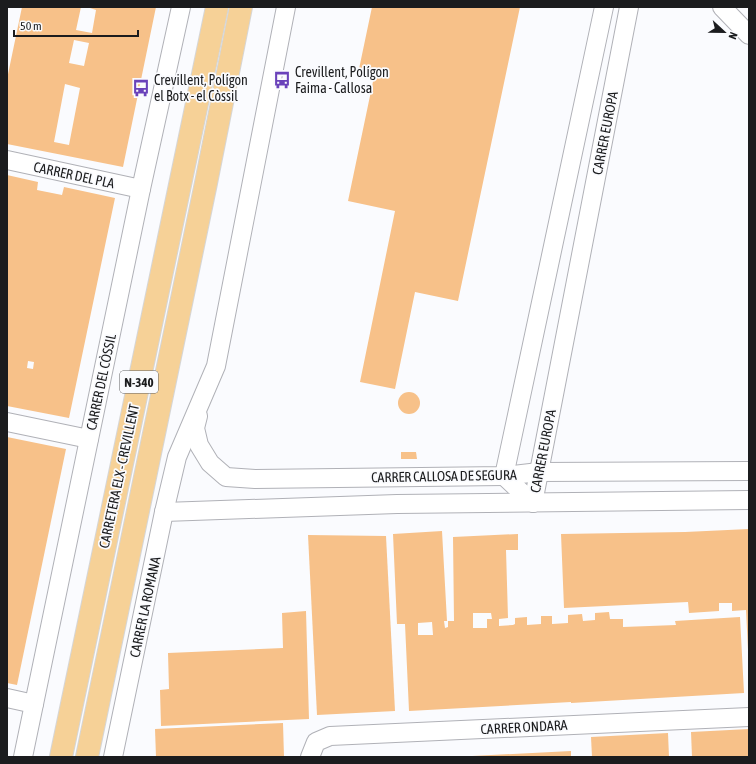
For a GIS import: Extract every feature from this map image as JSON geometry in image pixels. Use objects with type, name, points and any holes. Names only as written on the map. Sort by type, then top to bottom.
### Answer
[{"type":"highway","name":"CARRETERA ELX - CREVILLENT","points":[[61,757],[217,7]]},
{"type":"highway","name":"CARRETERA ELX - CREVILLENT","points":[[87,757],[241,7]]},
{"type":"street","name":"CARRER DEL CÒSSIL","points":[[24,757],[141,189],[181,7]]},
{"type":"street","points":[[201,402],[216,366],[286,7]]},
{"type":"street","name":"CARRER EUROPA","points":[[533,503],[504,476],[604,7]]},
{"type":"street","name":"CARRER EUROPA","points":[[533,503],[629,7]]},
{"type":"street","points":[[722,7],[749,35]]},
{"type":"street","name":"CARRER DEL PLA","points":[[7,160],[141,189]]},
{"type":"street","name":"CARRER LA ROMANA","points":[[113,757],[164,512],[178,456],[201,402]]},
{"type":"street","name":"CARRER CALLOSA DE SEGURA","points":[[201,402],[195,428],[199,445],[210,463],[226,477],[255,479],[504,476],[539,472],[749,471]]},
{"type":"street","points":[[7,422],[89,439]]},
{"type":"street","name":"CARRER CALLOSA DE SEGURA","points":[[164,512],[389,504],[749,500]]},
{"type":"street","points":[[7,698],[34,704]]},
{"type":"street","name":"CARRER ONDARA","points":[[310,757],[316,742],[330,736],[749,717]]},
{"type":"building","points":[[22,7],[81,7],[76,30],[92,33],[96,10],[87,7],[156,7],[123,167],[7,144],[7,79]],"holes":[[[74,40],[89,43],[84,66],[69,63]],[[65,84],[80,88],[69,145],[54,142]]]},
{"type":"building","points":[[372,7],[520,7],[458,301],[415,292],[395,389],[360,382],[395,211],[348,201],[375,72],[359,69]]},
{"type":"building","points":[[7,175],[38,182],[37,190],[62,195],[64,187],[115,198],[69,418],[7,406]],"holes":[[[28,361],[34,362],[33,369],[27,368]]]},
{"type":"building","points":[[409,392],[417,395],[420,403],[417,411],[409,414],[401,411],[398,403],[401,395]]},
{"type":"building","points":[[7,437],[66,449],[17,685],[7,683]]},
{"type":"building","points":[[401,452],[416,452],[417,459],[401,459]]},
{"type":"building","points":[[749,529],[749,650],[746,610],[732,611],[732,603],[719,603],[719,611],[689,613],[688,602],[564,608],[561,534],[685,532]]},
{"type":"building","points":[[442,531],[447,621],[444,621],[445,628],[448,627],[448,621],[454,621],[453,537],[518,534],[518,550],[506,550],[508,618],[499,619],[499,626],[513,625],[515,624],[515,618],[527,617],[527,625],[541,624],[541,616],[552,616],[552,624],[568,623],[568,615],[582,614],[583,621],[595,620],[595,613],[609,612],[610,619],[623,619],[623,627],[676,625],[675,621],[740,617],[744,693],[409,711],[405,624],[397,624],[393,534]],"holes":[[[473,613],[491,613],[492,619],[487,619],[487,628],[473,628]],[[432,622],[433,635],[418,635],[418,623]]]},
{"type":"building","points":[[308,535],[386,536],[395,711],[317,715]]},
{"type":"building","points":[[306,611],[309,719],[161,726],[160,690],[169,689],[168,653],[283,648],[282,613]]},
{"type":"building","points":[[283,723],[284,757],[156,757],[155,729]]},
{"type":"building","points":[[749,729],[749,757],[692,757],[691,732]]},
{"type":"building","points":[[668,733],[669,757],[592,757],[591,737]]},
{"type":"building","points":[[571,751],[571,757],[472,757],[472,756]]},
{"type":"place","name":"Crevillent, Polígon Faima - Callosa","points":[[282,80]]},
{"type":"place","name":"Crevillent, Polígon el Botx - el Còssil","points":[[141,88]]}]
